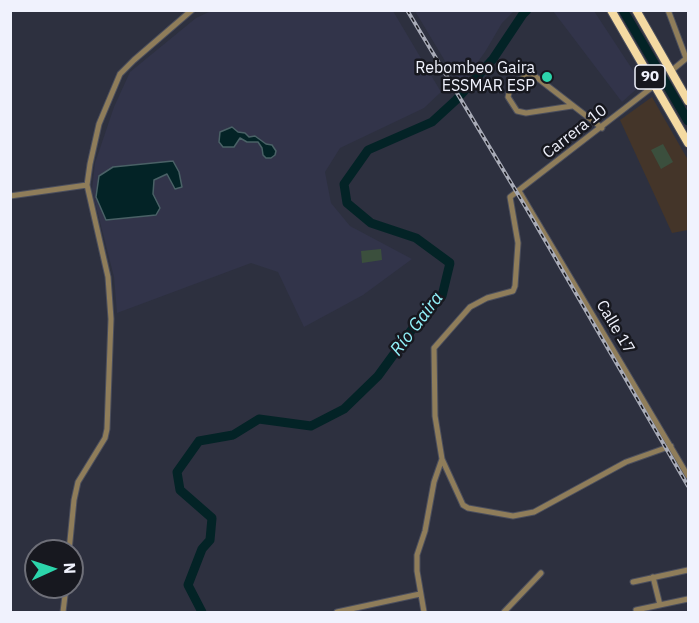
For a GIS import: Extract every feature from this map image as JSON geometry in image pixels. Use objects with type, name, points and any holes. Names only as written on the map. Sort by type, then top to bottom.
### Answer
[{"type":"highway","name":"90","points":[[611,10],[688,143]]},
{"type":"highway","name":"90","points":[[636,10],[688,101]]},
{"type":"street","points":[[70,539],[78,482],[105,438],[107,429],[111,319],[108,277],[87,185],[99,124],[120,74],[192,10]]},
{"type":"street","points":[[668,10],[687,57],[671,72]]},
{"type":"street","points":[[572,106],[526,113],[517,111],[508,97],[511,85],[526,76],[536,77],[602,128]]},
{"type":"street","name":"Carrera 10","points":[[442,459],[435,416],[434,348],[470,307],[487,298],[513,291],[518,243],[510,197],[655,85]]},
{"type":"street","points":[[10,196],[87,185]]},
{"type":"street","name":"Calle 17","points":[[519,191],[688,476]]},
{"type":"street","points":[[442,459],[463,505],[468,508],[513,516],[534,512],[626,462],[670,446]]},
{"type":"street","points":[[424,612],[417,571],[417,555],[425,531],[434,482],[442,459]]},
{"type":"street","points":[[633,582],[688,570]]},
{"type":"street","points":[[504,612],[541,573]]},
{"type":"street","points":[[653,577],[660,605]]},
{"type":"street","points":[[337,612],[420,594]]},
{"type":"street","points":[[636,610],[688,599]]},
{"type":"shaded area","points":[[211,11],[393,11],[441,92],[424,108],[340,148],[325,172],[331,203],[350,226],[412,259],[363,295],[304,327],[278,272],[251,263],[117,313],[114,277],[92,190],[95,163],[114,107],[130,72],[196,18]]},
{"type":"shaded area","points":[[415,11],[514,11],[502,23],[485,52],[460,86]]},
{"type":"shaded area","points":[[553,11],[594,11],[642,84],[622,102]]},
{"type":"shaded area","points":[[652,97],[688,160],[688,230],[672,233],[620,120]]},
{"type":"shaded area","points":[[232,127],[249,137],[255,136],[266,144],[272,145],[276,151],[275,155],[266,158],[258,142],[247,142],[240,138],[234,147],[223,147],[219,142],[220,132]]},
{"type":"shaded area","points":[[663,144],[673,162],[661,169],[651,150]]},
{"type":"shaded area","points":[[173,161],[179,172],[182,187],[175,189],[167,174],[154,180],[153,194],[160,208],[156,215],[106,220],[96,197],[99,176],[113,167]]},
{"type":"shaded area","points":[[381,249],[382,260],[362,263],[361,251]]},
{"type":"waterway","name":"Río Gaira","points":[[202,612],[188,585],[202,549],[210,540],[212,518],[180,490],[177,472],[199,441],[233,435],[259,419],[311,426],[344,409],[378,376],[413,328],[442,296],[450,263],[416,238],[371,223],[347,203],[344,184],[368,150],[432,122],[456,100],[493,59],[527,10]]},
{"type":"waterway","points":[[623,10],[688,121]]},
{"type":"railway","points":[[407,10],[525,206],[688,486]]},
{"type":"place","name":"Rebombeo Gaira ESSMAR ESP","points":[[547,77]]}]
